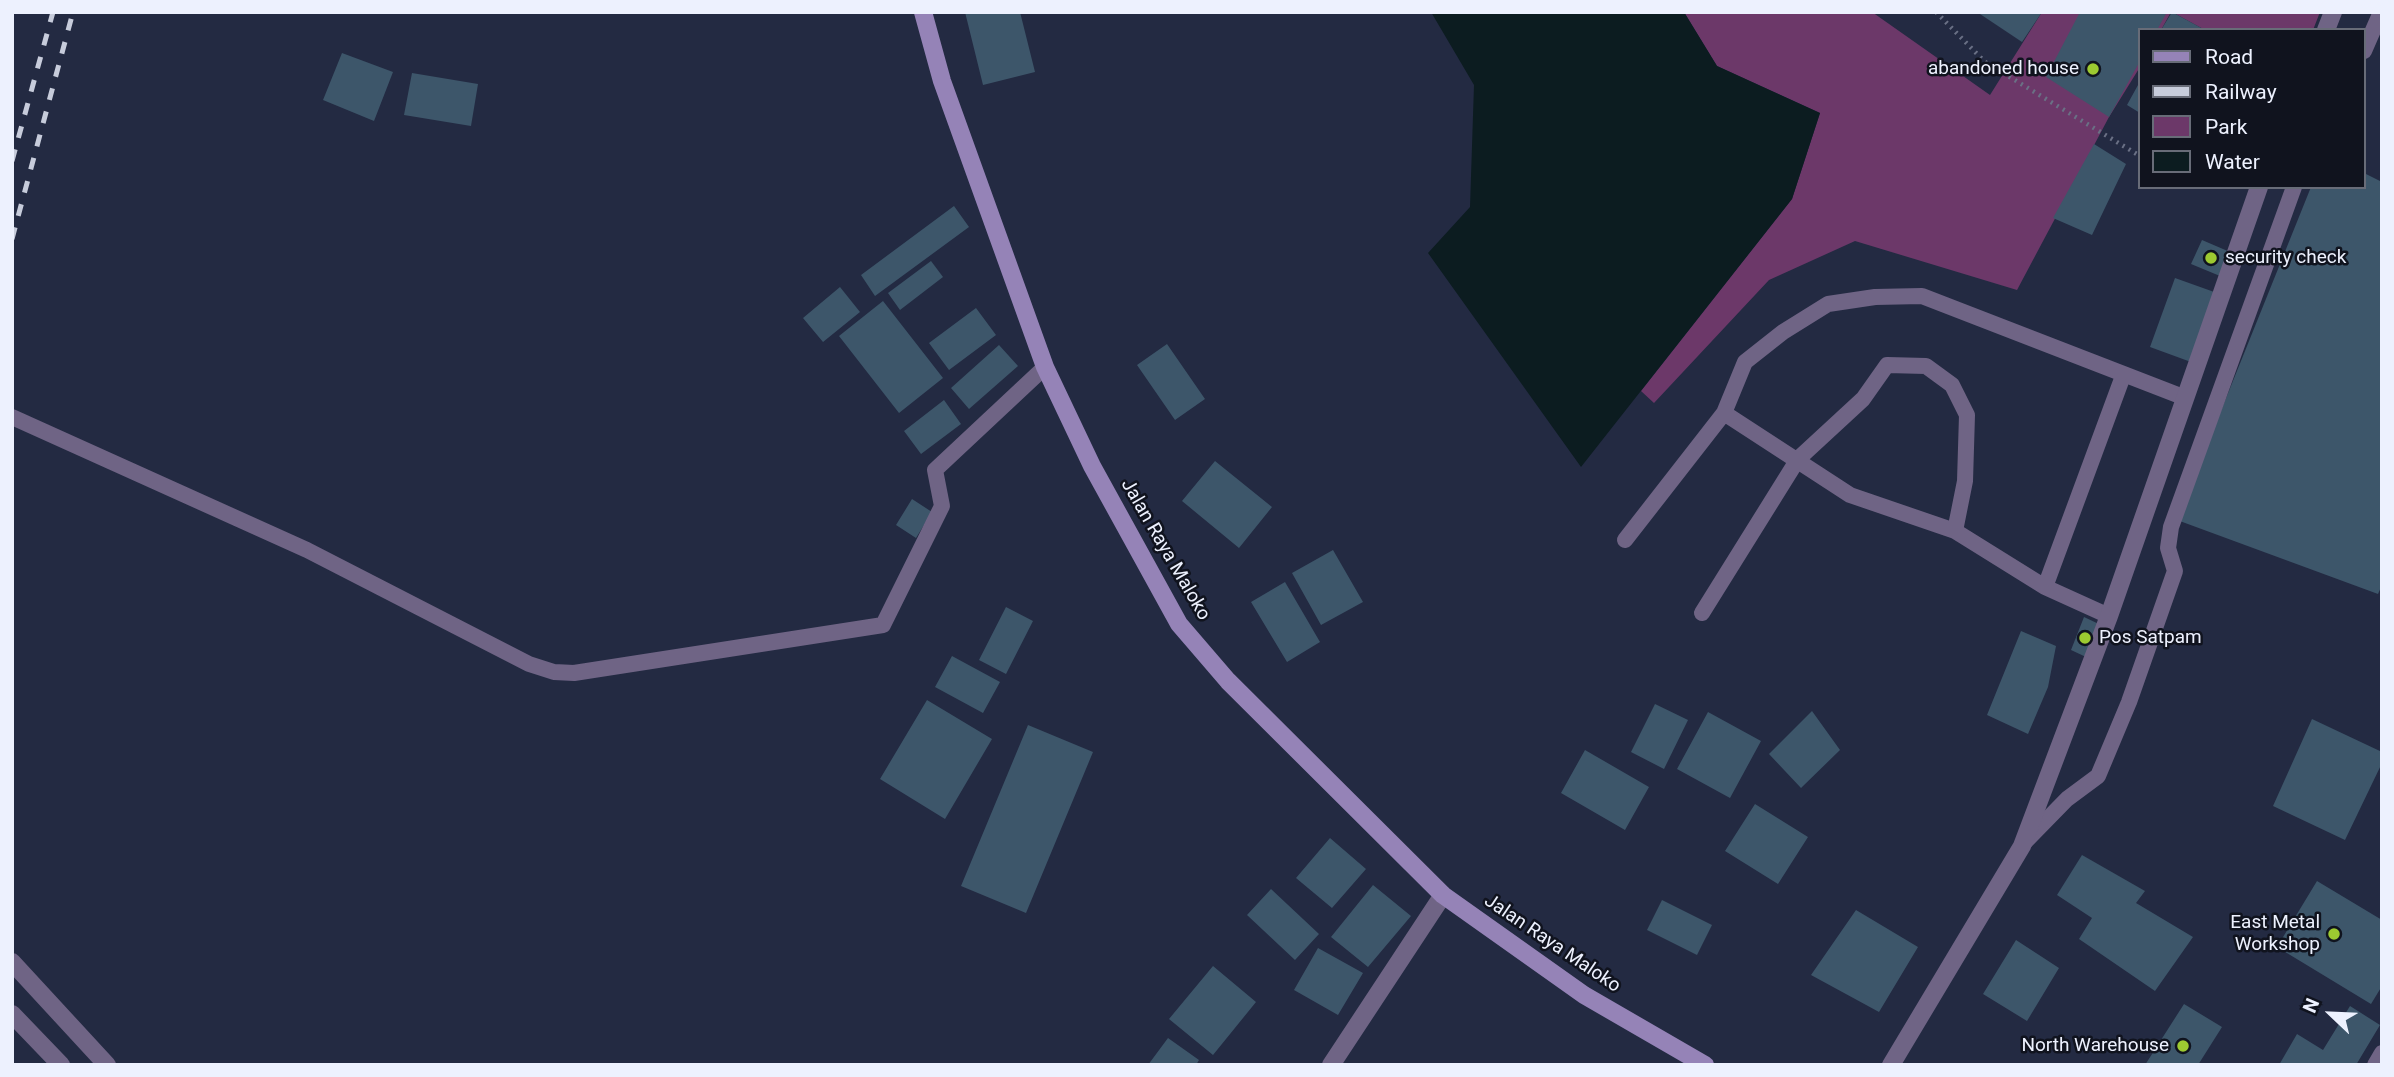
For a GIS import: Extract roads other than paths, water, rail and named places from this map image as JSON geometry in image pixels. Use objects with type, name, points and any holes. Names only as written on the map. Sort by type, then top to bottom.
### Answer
[{"type":"street","name":"Jalan Raya Maloko","points":[[923,12],[942,81],[1045,367],[1092,466],[1180,624],[1247,701],[1443,895],[1584,995],[1705,1065]]},
{"type":"street","points":[[1891,1065],[2022,846],[2109,616],[2183,397],[2258,189]]},
{"type":"street","points":[[1331,1065],[1443,895]]},
{"type":"street","points":[[12,962],[107,1065]]},
{"type":"street","points":[[12,1014],[61,1065]]},
{"type":"lane","points":[[2366,46],[2381,12]]},
{"type":"lane","points":[[2022,846],[2067,799],[2098,776],[2119,727],[2175,570],[2168,548],[2171,527],[2293,189]]},
{"type":"lane","points":[[1625,540],[1724,413],[1745,362],[1783,332],[1828,304],[1875,297],[1922,296],[2183,397]]},
{"type":"lane","points":[[1702,613],[1798,460],[1863,399],[1887,365],[1926,366],[1952,384],[1967,415],[1965,481],[1955,531]]},
{"type":"lane","points":[[12,417],[307,550],[529,664],[554,672],[574,673],[883,625],[942,506],[935,470],[1045,367]]},
{"type":"lane","points":[[2045,587],[2123,376]]},
{"type":"lane","points":[[1724,413],[1850,495],[1955,531],[2045,587],[2109,616]]},
{"type":"lane","points":[[2375,1065],[2382,1053]]},
{"type":"water","points":[[1431,12],[1684,12],[1717,66],[1820,113],[1792,199],[1581,467],[1428,253],[1470,207],[1474,85]]},
{"type":"railway","points":[[12,161],[53,12]]},
{"type":"railway","points":[[12,239],[73,12]]},
{"type":"place","name":"abandoned house","points":[[2093,69]]},
{"type":"place","name":"security check","points":[[2211,258]]},
{"type":"place","name":"Pos Satpam","points":[[2085,638]]},
{"type":"place","name":"East Metal Workshop","points":[[2334,934]]},
{"type":"place","name":"North Warehouse","points":[[2183,1046]]}]
